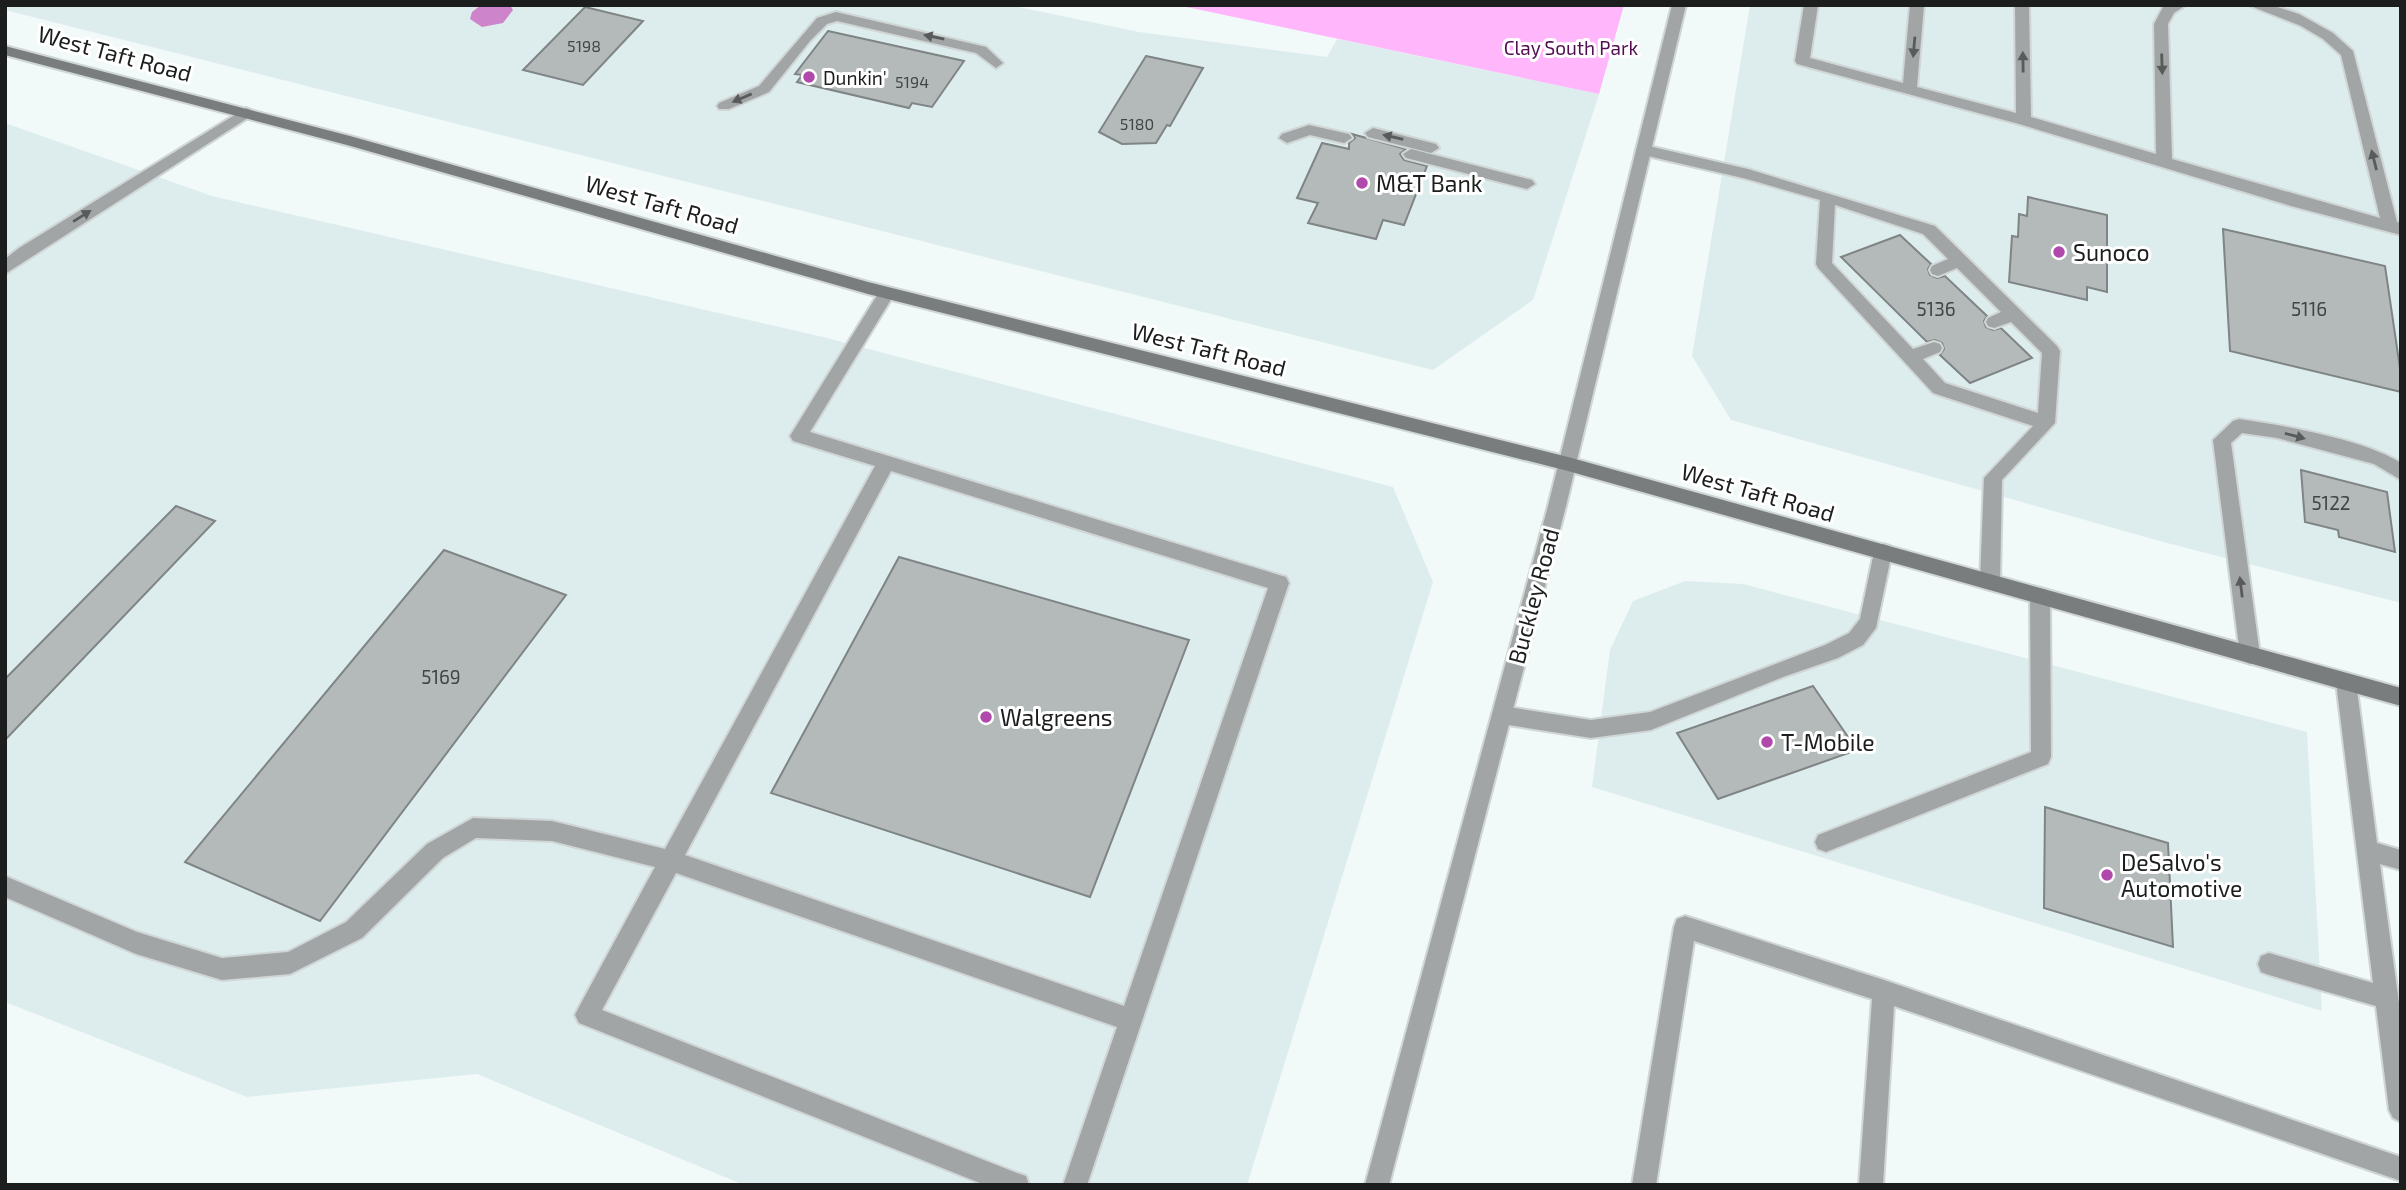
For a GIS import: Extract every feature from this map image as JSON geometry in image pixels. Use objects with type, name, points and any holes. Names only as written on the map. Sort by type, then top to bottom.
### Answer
[{"type":"main road","name":"West Taft Road","points":[[5,50],[246,113],[887,293],[1567,464],[2401,697]]},
{"type":"street","name":"Buckley Road","points":[[1377,1185],[1567,464],[1679,5]]},
{"type":"street","points":[[1811,5],[1802,61],[2024,120],[2022,5]]},
{"type":"street","points":[[1910,89],[1917,5]]},
{"type":"street","points":[[2255,5],[2291,15],[2321,30],[2330,35],[2348,54],[2395,228]]},
{"type":"street","points":[[724,106],[764,89],[805,38],[822,21],[836,16],[971,47],[981,50],[996,63]]},
{"type":"street","points":[[1287,138],[1298,132],[1346,132]]},
{"type":"street","points":[[1373,133],[1441,151],[1453,165]]},
{"type":"street","points":[[1644,150],[1748,174],[1929,230],[2050,351],[2046,423],[1993,478],[1990,582]]},
{"type":"street","points":[[1411,154],[1527,184]]},
{"type":"street","points":[[1828,197],[1824,264],[1939,388],[2046,423]]},
{"type":"street","points":[[5,246],[24,252]]},
{"type":"street","points":[[5,268],[24,252]]},
{"type":"street","points":[[1938,270],[1960,260]]},
{"type":"street","points":[[887,293],[799,436],[1279,583],[1075,1185]]},
{"type":"street","points":[[1859,302],[1879,294]]},
{"type":"street","points":[[1994,322],[2013,314]]},
{"type":"street","points":[[1910,357],[1934,348]]},
{"type":"street","points":[[2250,655],[2222,440],[2239,426],[2277,431],[2379,458],[2401,473]]},
{"type":"street","points":[[886,463],[587,1015],[1017,1185]]},
{"type":"street","points":[[1502,715],[1591,729],[1651,721],[1778,670],[1831,652],[1856,639],[1868,622],[1883,552]]},
{"type":"street","points":[[1826,842],[2041,757],[2040,596]]},
{"type":"street","points":[[2346,682],[2401,1110]]},
{"type":"street","points":[[5,886],[136,943],[222,969],[290,963],[354,930],[435,850],[473,828],[552,831],[671,861],[1130,1020]]},
{"type":"street","points":[[2368,850],[2401,860]]},
{"type":"street","points":[[1644,1185],[1685,927],[1884,991],[2401,1169]]},
{"type":"street","points":[[2269,964],[2387,998]]},
{"type":"street","points":[[1871,1185],[1884,991]]},
{"type":"lane","points":[[2165,162],[2161,24],[2168,10],[2179,5]]},
{"type":"lane","points":[[24,252],[246,113]]},
{"type":"lane","points":[[2024,120],[2395,228]]},
{"type":"shaded area","points":[[5,5],[1009,5],[1139,32],[1327,57],[1337,39],[1599,94],[1533,300],[1433,370],[5,10]]},
{"type":"shaded area","points":[[481,5],[510,5],[513,10],[503,23],[482,27],[470,19],[472,12]]},
{"type":"shaded area","points":[[1750,5],[2401,5],[2401,603],[2163,542],[1731,420],[1692,356]]},
{"type":"shaded area","points":[[5,123],[212,196],[823,337],[1393,487],[1433,582],[1247,1185],[744,1185],[477,1074],[247,1097],[5,1002]]},
{"type":"shaded area","points":[[1685,581],[1743,584],[2307,732],[2322,1011],[1592,787],[1610,650],[1633,601]]},
{"type":"green space","name":"Clay South Park","points":[[1177,5],[1624,5],[1599,94]]},
{"type":"building","points":[[585,7],[643,21],[583,85],[523,70]]},
{"type":"building","points":[[828,31],[964,61],[932,107],[912,103],[909,108],[797,82],[802,75],[795,74]]},
{"type":"building","points":[[1146,56],[1203,68],[1170,126],[1167,125],[1156,143],[1122,144],[1099,132]]},
{"type":"building","name":"M&T Bank","points":[[1352,134],[1406,149],[1400,154],[1404,160],[1427,166],[1404,225],[1383,220],[1376,239],[1308,223],[1318,203],[1297,198],[1322,143],[1349,149],[1349,143],[1355,138]]},
{"type":"building","name":"Sunoco","points":[[2028,197],[2107,215],[2107,292],[2087,287],[2087,300],[2009,282],[2012,236],[2018,237],[2019,214],[2027,216]]},
{"type":"building","points":[[2223,229],[2385,266],[2401,375],[2401,392],[2230,351]]},
{"type":"building","points":[[1900,235],[1931,264],[1928,269],[1930,275],[1937,278],[1945,276],[1987,316],[1984,321],[1986,327],[1993,330],[2001,328],[2032,358],[1970,383],[1940,355],[1944,349],[1942,343],[1935,340],[1927,342],[1841,257]]},
{"type":"building","points":[[2301,470],[2387,492],[2395,552],[2339,537],[2338,530],[2305,522]]},
{"type":"building","points":[[176,506],[215,521],[5,740],[5,679]]},
{"type":"building","points":[[444,550],[566,595],[320,921],[185,862]]},
{"type":"building","name":"Walgreens","points":[[899,557],[1189,640],[1090,897],[771,793]]},
{"type":"building","name":"T-Mobile","points":[[1813,686],[1857,750],[1718,799],[1677,733]]},
{"type":"building","name":"DeSalvo's Automotive","points":[[2045,807],[2168,843],[2173,947],[2044,908]]},
{"type":"place","name":"Dunkin'","points":[[809,77]]},
{"type":"place","name":"M&T Bank","points":[[1362,183]]},
{"type":"place","name":"Sunoco","points":[[2059,252]]},
{"type":"place","name":"Walgreens","points":[[986,717]]},
{"type":"place","name":"T-Mobile","points":[[1767,742]]},
{"type":"place","name":"DeSalvo's Automotive","points":[[2107,875]]}]
